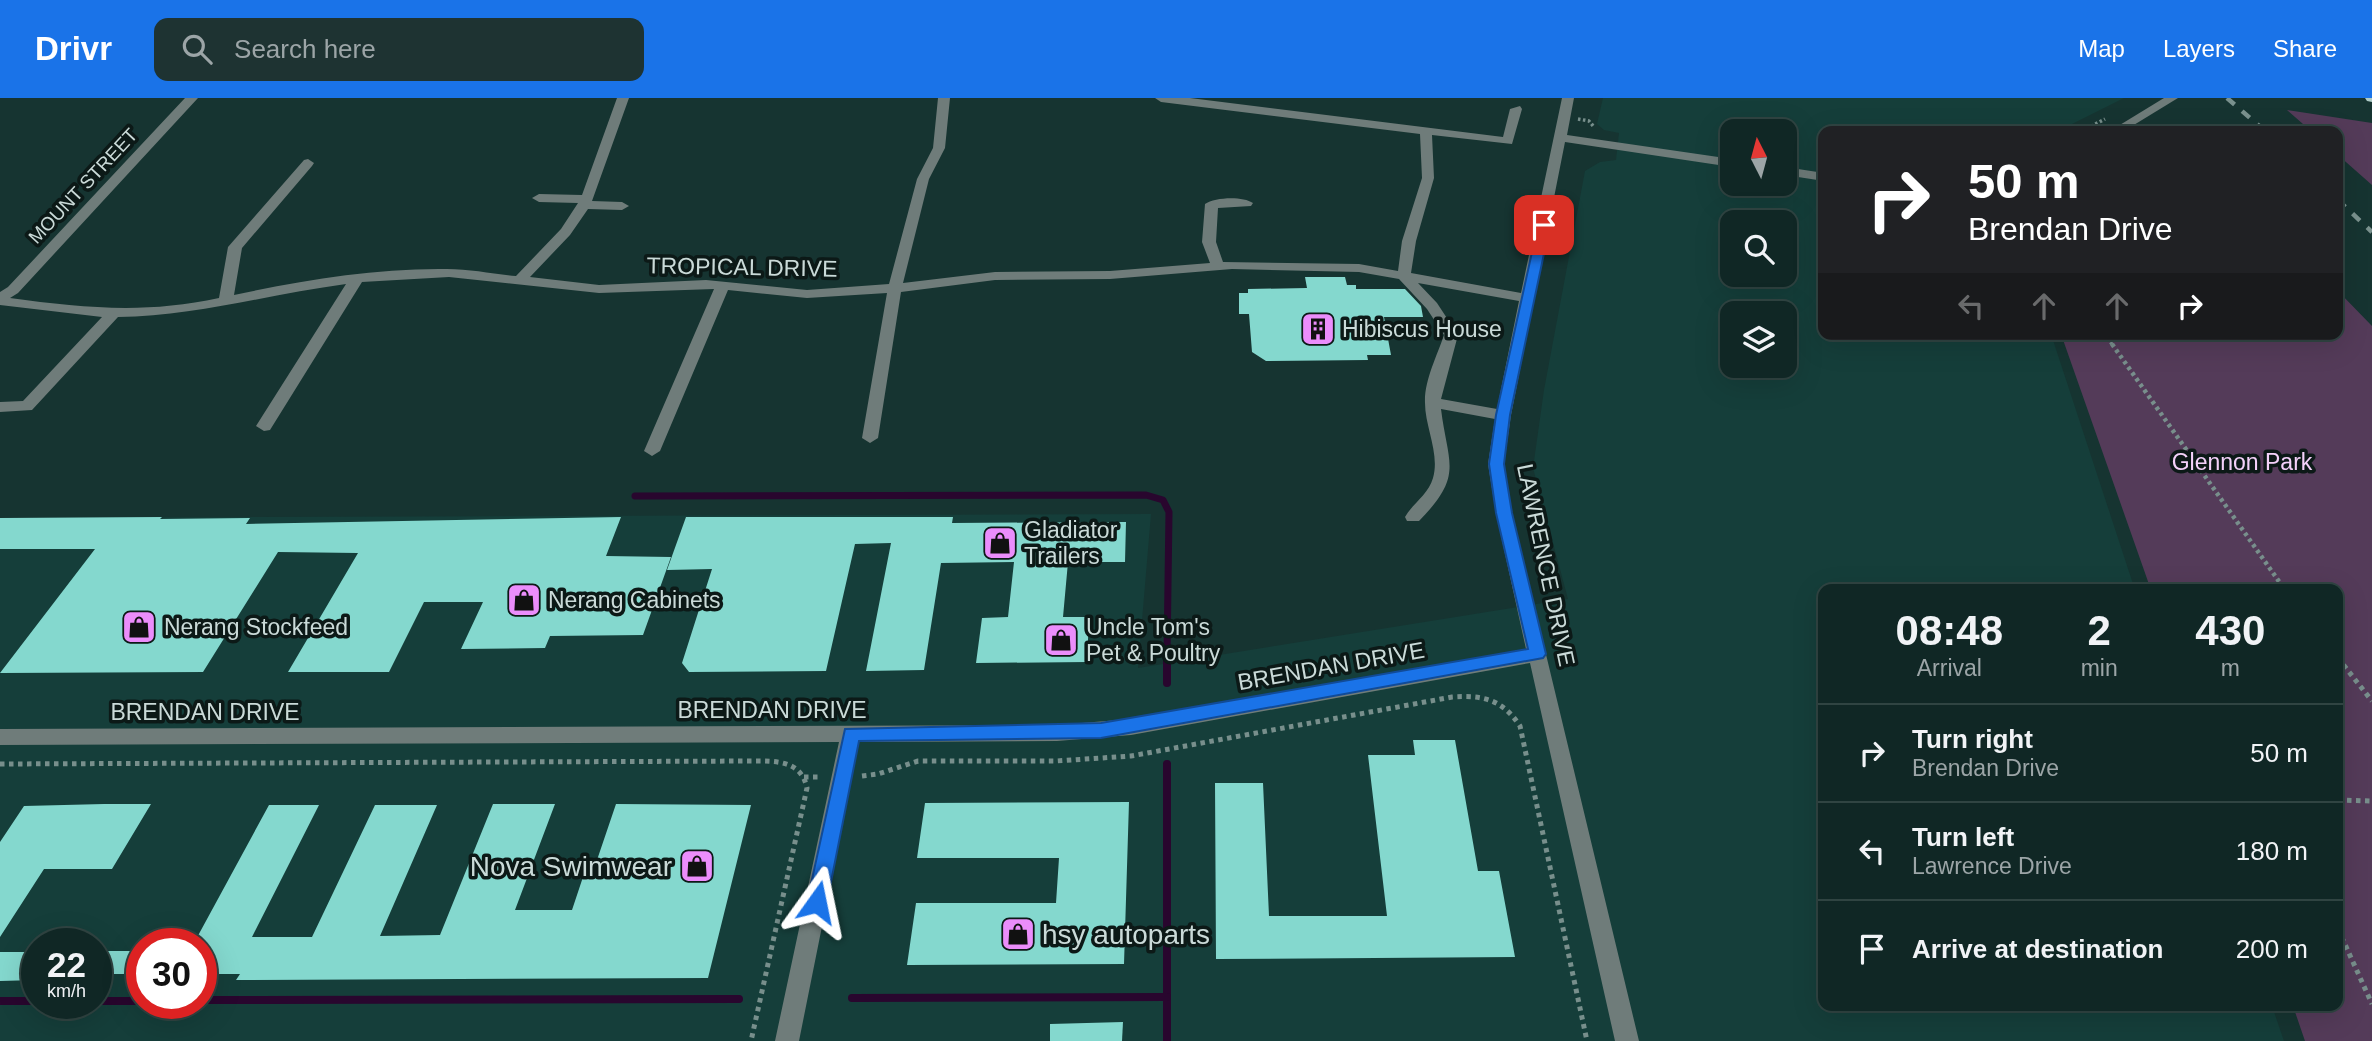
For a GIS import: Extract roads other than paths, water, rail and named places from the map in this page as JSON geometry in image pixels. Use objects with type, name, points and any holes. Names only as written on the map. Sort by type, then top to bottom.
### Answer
[{"type":"street","name":"MOUNT STREET","points":[[0,300],[13,290],[192,98]]},
{"type":"street","points":[[521,279],[565,233],[585,202],[609,125],[622,98]]},
{"type":"street","points":[[870,438],[895,288],[923,179],[939,148],[944,98]]},
{"type":"street","points":[[1161,98],[1508,141],[1516,109]]},
{"type":"street","name":"LAWRENCE DRIVE","points":[[1568,98],[1503,415],[1496,464],[1498,483],[1627,1041]]},
{"type":"street","points":[[2124,126],[2172,98]]},
{"type":"street","points":[[1413,517],[1436,496],[1445,464],[1432,402],[1451,335],[1432,306],[1404,276],[1409,241],[1428,178],[1426,131]]},
{"type":"street","points":[[1561,138],[1720,161]]},
{"type":"street","points":[[226,300],[235,247],[308,163]]},
{"type":"street","points":[[1797,173],[1818,176]]},
{"type":"street","points":[[539,198],[622,206]]},
{"type":"street","points":[[1218,267],[1209,242],[1212,204],[1246,203]]},
{"type":"street","name":"TROPICAL DRIVE","points":[[0,300],[114,313],[187,309],[289,287],[387,274],[449,273],[599,289],[723,285],[807,294],[895,288],[995,276],[1110,275],[1218,267],[1359,268],[1527,298]]},
{"type":"street","points":[[264,426],[357,278]]},
{"type":"street","points":[[652,451],[723,285]]},
{"type":"street","points":[[0,407],[27,406],[114,313]]},
{"type":"street","points":[[1432,402],[1503,415]]},
{"type":"street","name":"BRENDAN DRIVE","points":[[0,737],[1057,733],[1131,727],[1537,654]]},
{"type":"street","points":[[788,1041],[851,734]]},
{"type":"waterway","points":[[635,496],[1146,495],[1163,500],[1169,512],[1167,655]]},
{"type":"waterway","points":[[1167,655],[1167,683]]},
{"type":"waterway","points":[[1167,764],[1167,997]]},
{"type":"waterway","points":[[852,998],[1167,997]]},
{"type":"waterway","points":[[1167,997],[1167,1041]]},
{"type":"waterway","points":[[217,1000],[739,999]]},
{"type":"waterway","points":[[0,1001],[21,1001]]},
{"type":"waterway","points":[[112,1001],[126,1001]]},
{"type":"railway","points":[[2227,98],[2259,126]]},
{"type":"railway","points":[[2343,205],[2372,232]]},
{"type":"place","name":"Hibiscus House","points":[[1318,329]]},
{"type":"place","name":"Gladiator Trailers","points":[[1000,543]]},
{"type":"place","name":"Nerang Cabinets","points":[[524,600]]},
{"type":"place","name":"Nerang Stockfeed","points":[[139,627]]},
{"type":"place","name":"Uncle Tom's Pet & Poultry","points":[[1061,640]]},
{"type":"place","name":"Nova Swimwear","points":[[697,866]]},
{"type":"place","name":"hsy autoparts","points":[[1018,934]]},
{"type":"park label","name":"Glennon Park","points":[[2242,462]]}]
